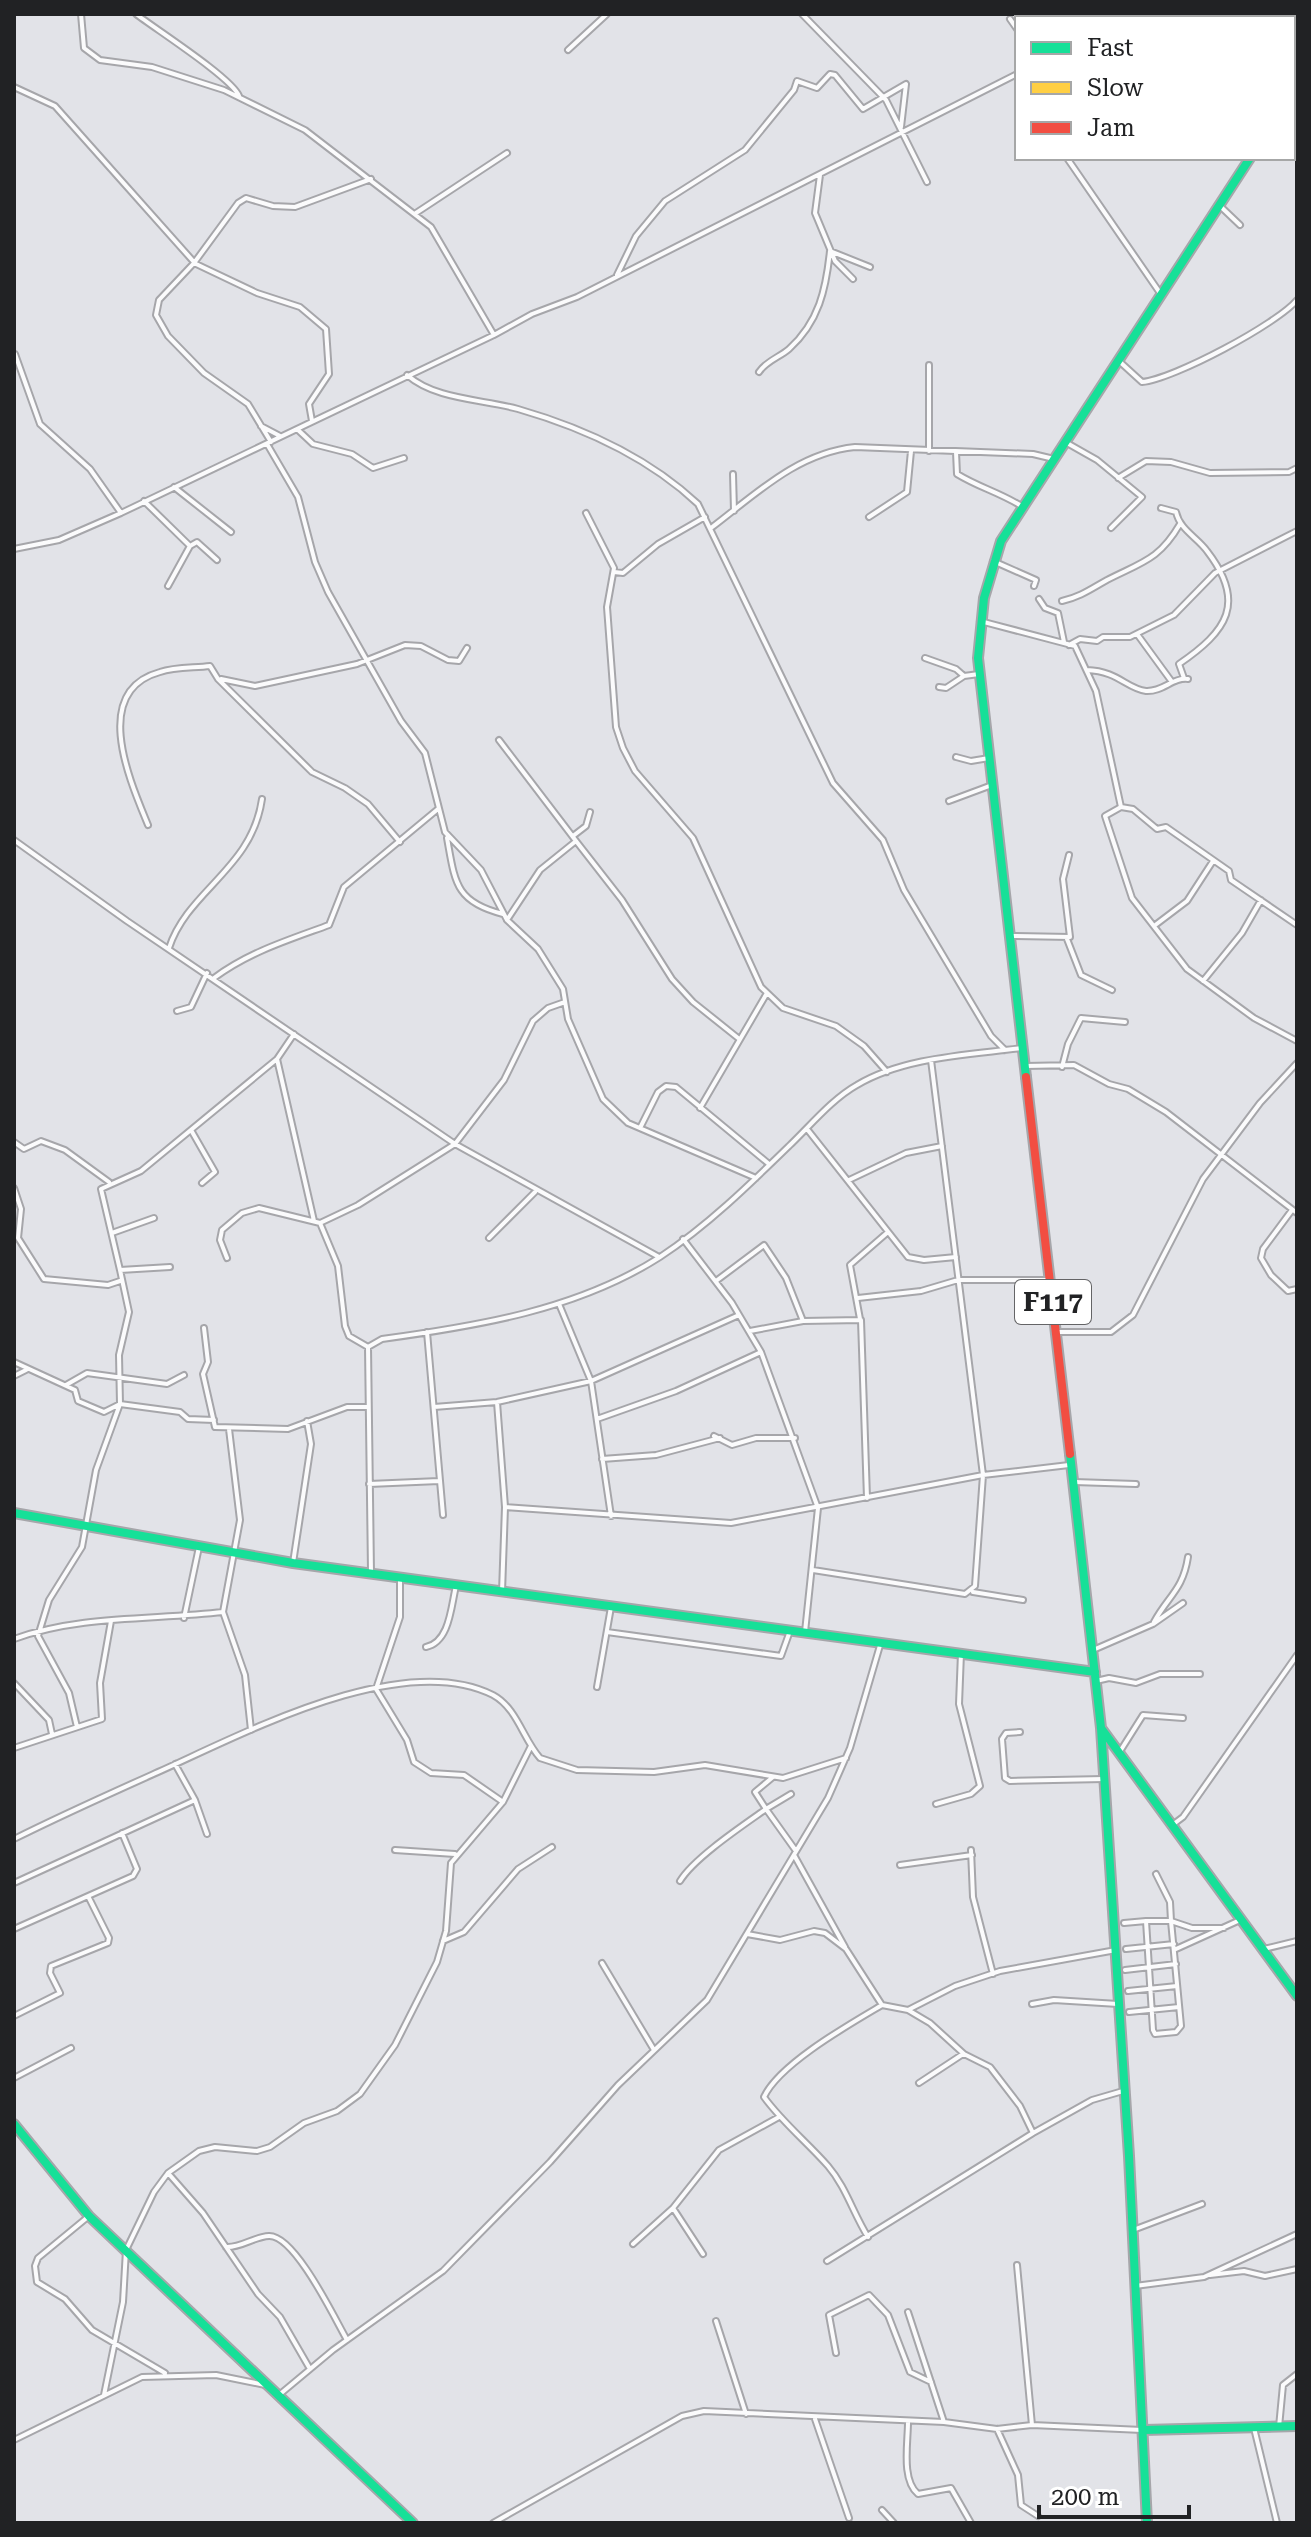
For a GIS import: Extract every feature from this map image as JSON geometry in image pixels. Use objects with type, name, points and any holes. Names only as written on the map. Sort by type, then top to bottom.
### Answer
[{"type":"main road","name":"F117","points":[[1147,2523],[1120,2004],[1121,1949],[1096,1676],[979,674],[978,620],[993,561],[1023,507],[1054,459],[1069,445],[1160,293],[1249,160]]},
{"type":"main road","points":[[14,1513],[293,1563],[961,1653],[1096,1676]]},
{"type":"main road","points":[[1101,1728],[1297,1996]]},
{"type":"main road","points":[[14,2124],[89,2216],[413,2523]]},
{"type":"main road","points":[[1144,2430],[1297,2426]]},
{"type":"street","points":[[81,14],[84,48],[96,59],[152,67],[239,98],[305,130],[416,213],[431,227],[447,251],[494,335]]},
{"type":"street","points":[[136,14],[191,57],[213,68],[236,88],[239,98]]},
{"type":"street","points":[[568,50],[607,14]]},
{"type":"street","points":[[802,14],[882,96],[927,182]]},
{"type":"street","points":[[1010,19],[1015,26]]},
{"type":"street","points":[[616,277],[636,236],[665,201],[745,150],[794,90],[797,81],[817,88],[830,74],[835,75],[863,109],[906,84],[902,130]]},
{"type":"street","points":[[14,549],[59,540],[121,513],[532,314],[616,277],[820,175],[902,130],[1015,76]]},
{"type":"street","points":[[14,87],[55,106],[194,262],[257,293],[300,307],[326,329],[329,374],[309,404],[312,421]]},
{"type":"street","points":[[416,213],[507,153]]},
{"type":"street","points":[[1068,160],[1160,293]]},
{"type":"street","points":[[820,175],[815,213],[835,261],[853,279]]},
{"type":"street","points":[[371,179],[295,207],[273,206],[246,198],[159,300],[156,315],[160,325],[209,377],[248,404],[261,426],[298,497],[320,576],[401,721],[425,753],[457,888],[482,909],[503,914]]},
{"type":"street","points":[[1219,205],[1240,225]]},
{"type":"street","points":[[830,251],[870,267]]},
{"type":"street","points":[[759,372],[764,365],[790,348],[814,322],[828,276],[830,251]]},
{"type":"street","points":[[1118,360],[1142,382],[1155,380],[1220,350],[1297,300]]},
{"type":"street","points":[[15,354],[32,410],[40,424],[90,469],[121,513]]},
{"type":"street","points":[[929,365],[929,451]]},
{"type":"street","points":[[407,375],[425,388],[517,408],[569,426],[622,450],[671,479],[698,504],[833,783],[883,840],[904,890],[991,1036],[1005,1050]]},
{"type":"street","points":[[261,426],[281,437]]},
{"type":"street","points":[[297,429],[313,444],[352,454],[371,467],[404,458]]},
{"type":"street","points":[[1069,445],[1142,497],[1111,528]]},
{"type":"street","points":[[711,528],[805,460],[830,450],[855,447],[1033,454],[1054,459]]},
{"type":"street","points":[[869,517],[907,492],[911,451]]},
{"type":"street","points":[[956,452],[957,474],[977,486],[996,489],[1023,507]]},
{"type":"street","points":[[1118,478],[1146,461],[1171,462],[1210,473],[1289,472],[1297,468]]},
{"type":"street","points":[[733,474],[734,511]]},
{"type":"street","points":[[174,487],[231,532]]},
{"type":"street","points":[[144,501],[190,546]]},
{"type":"street","points":[[1086,670],[1108,670],[1145,691],[1186,678],[1179,664],[1201,649],[1227,621],[1228,600],[1221,572],[1206,548],[1180,523],[1176,512],[1161,508]]},
{"type":"street","points":[[586,513],[610,555],[614,572],[607,607],[616,727],[635,771],[693,838],[753,973],[767,993],[783,1008],[836,1026],[864,1046],[887,1072]]},
{"type":"street","points":[[614,572],[623,573],[658,544],[705,517]]},
{"type":"street","points":[[1062,601],[1081,596],[1154,558],[1167,546],[1180,523]]},
{"type":"street","points":[[1067,644],[1080,639],[1097,641],[1103,637],[1137,634],[1174,615],[1215,573],[1297,531]]},
{"type":"street","points":[[168,586],[190,546],[197,542],[217,560]]},
{"type":"street","points":[[993,561],[1036,580],[1034,586]]},
{"type":"street","points":[[1039,599],[1045,608],[1056,609],[1067,644]]},
{"type":"street","points":[[978,620],[1075,646],[1096,691],[1121,807]]},
{"type":"street","points":[[1137,634],[1172,682]]},
{"type":"street","points":[[218,679],[255,686],[368,659],[405,645],[421,646],[459,661],[467,648]]},
{"type":"street","points":[[925,658],[956,669],[964,676]]},
{"type":"street","points":[[148,825],[120,742],[122,710],[133,686],[159,672],[210,666],[218,679],[312,772],[345,788],[368,804],[400,842]]},
{"type":"street","points":[[939,687],[946,688],[964,676],[979,674]]},
{"type":"street","points":[[499,740],[622,900],[672,979],[693,1002],[738,1038]]},
{"type":"street","points":[[956,757],[971,761],[989,758]]},
{"type":"street","points":[[949,801],[992,785]]},
{"type":"street","points":[[169,948],[175,931],[242,852],[258,822],[262,799]]},
{"type":"street","points":[[1297,925],[1231,880],[1229,871],[1166,827],[1157,829],[1133,809],[1121,807],[1105,816],[1132,898],[1187,969],[1254,1018],[1297,1041]]},
{"type":"street","points":[[214,978],[233,964],[280,941],[329,925],[344,887],[438,809]]},
{"type":"street","points":[[573,836],[586,826],[590,812]]},
{"type":"street","points":[[445,832],[488,880],[507,920],[538,949],[563,989],[568,1019],[603,1099],[622,1119],[756,1178]]},
{"type":"street","points":[[14,840],[455,1144],[535,1192],[659,1257]]},
{"type":"street","points":[[507,920],[540,870],[576,841]]},
{"type":"street","points":[[1069,855],[1063,879],[1071,931],[1067,939],[1081,975],[1112,990]]},
{"type":"street","points":[[1154,926],[1187,901],[1214,861]]},
{"type":"street","points":[[1203,981],[1242,933],[1261,900]]},
{"type":"street","points":[[1009,936],[1067,939]]},
{"type":"street","points":[[177,1011],[191,1007],[207,973]]},
{"type":"street","points":[[700,1108],[738,1038],[767,993]]},
{"type":"street","points":[[227,1258],[220,1240],[222,1230],[242,1213],[259,1208],[317,1222],[358,1205],[455,1144],[504,1080],[533,1021],[548,1008],[565,1002]]},
{"type":"street","points":[[1062,1067],[1068,1044],[1081,1018],[1125,1022]]},
{"type":"street","points":[[77,1727],[69,1693],[47,1657],[39,1631],[49,1600],[78,1557],[87,1527],[96,1470],[120,1404],[118,1378],[129,1312],[101,1193],[111,1182],[141,1171],[191,1130],[277,1059],[294,1034]]},
{"type":"street","points":[[368,1347],[382,1339],[496,1321],[559,1304],[659,1257],[756,1178],[855,1086],[887,1072],[931,1060],[1022,1048]]},
{"type":"street","points":[[277,1059],[317,1222],[338,1266],[345,1326],[349,1336],[368,1347]]},
{"type":"street","points":[[931,1060],[983,1475],[973,1592]]},
{"type":"street","points":[[1057,1332],[1111,1332],[1126,1322],[1203,1179],[1260,1103],[1297,1063]]},
{"type":"street","points":[[1024,1066],[1084,1069],[1109,1084],[1128,1089],[1166,1112],[1295,1212],[1263,1249],[1261,1258],[1271,1275],[1288,1291],[1297,1289]]},
{"type":"street","points":[[640,1128],[658,1092],[666,1086],[676,1087],[770,1165]]},
{"type":"street","points":[[807,1129],[912,1260],[956,1257]]},
{"type":"street","points":[[191,1130],[215,1172],[202,1183]]},
{"type":"street","points":[[14,1142],[24,1149],[41,1141],[65,1150],[111,1182]]},
{"type":"street","points":[[849,1180],[906,1153],[942,1146]]},
{"type":"street","points":[[14,1188],[21,1209],[18,1238],[44,1279],[108,1285],[120,1281]]},
{"type":"street","points":[[489,1238],[535,1192]]},
{"type":"street","points":[[112,1233],[154,1218]]},
{"type":"street","points":[[867,1498],[861,1319],[850,1265],[888,1232]]},
{"type":"street","points":[[683,1239],[740,1315],[761,1352],[795,1438],[818,1508],[805,1632]]},
{"type":"street","points":[[716,1281],[764,1245],[786,1278],[803,1321]]},
{"type":"street","points":[[120,1270],[170,1267]]},
{"type":"street","points":[[858,1298],[921,1291],[958,1280],[1050,1280]]},
{"type":"street","points":[[559,1304],[591,1381],[611,1516]]},
{"type":"street","points":[[434,1407],[497,1402],[591,1381],[740,1315]]},
{"type":"street","points":[[750,1331],[803,1321],[861,1319]]},
{"type":"street","points":[[204,1328],[208,1362],[203,1374],[215,1427],[288,1429],[347,1407],[368,1407]]},
{"type":"street","points":[[427,1332],[443,1515]]},
{"type":"street","points":[[368,1347],[371,1574]]},
{"type":"street","points":[[597,1419],[676,1391],[761,1352]]},
{"type":"street","points":[[14,1362],[75,1390],[78,1401],[94,1410],[104,1412],[120,1404],[180,1412],[188,1419],[214,1420]]},
{"type":"street","points":[[14,1376],[28,1369]]},
{"type":"street","points":[[66,1385],[87,1373],[167,1384],[184,1375]]},
{"type":"street","points":[[497,1402],[505,1507],[502,1592]]},
{"type":"street","points":[[293,1563],[311,1444],[307,1421]]},
{"type":"street","points":[[229,1429],[240,1520],[223,1612],[245,1675],[251,1730]]},
{"type":"street","points":[[602,1459],[656,1455],[717,1437],[732,1445],[756,1438],[795,1438]]},
{"type":"street","points":[[505,1507],[731,1523],[983,1475],[1072,1465]]},
{"type":"street","points":[[369,1484],[440,1481]]},
{"type":"street","points":[[1074,1482],[1136,1484]]},
{"type":"street","points":[[184,1618],[199,1547]]},
{"type":"street","points":[[1153,1624],[1163,1605],[1185,1581],[1188,1557]]},
{"type":"street","points":[[813,1570],[930,1590],[973,1592],[1023,1600]]},
{"type":"street","points":[[400,1578],[400,1617],[376,1689],[407,1740],[414,1762],[431,1773],[464,1775],[503,1802]]},
{"type":"street","points":[[426,1647],[439,1642],[445,1631],[456,1586]]},
{"type":"street","points":[[1093,1650],[1153,1624],[1183,1603]]},
{"type":"street","points":[[597,1687],[611,1607]]},
{"type":"street","points":[[14,1639],[55,1625],[184,1618],[223,1612]]},
{"type":"street","points":[[42,1616],[55,1625]]},
{"type":"street","points":[[14,1748],[102,1719],[100,1683],[111,1621]]},
{"type":"street","points":[[607,1632],[781,1656],[790,1631]]},
{"type":"street","points":[[279,2395],[347,2340],[443,2271],[550,2162],[618,2085],[707,2000],[828,1798],[846,1758],[881,1642]]},
{"type":"street","points":[[936,1804],[971,1794],[980,1786],[959,1704],[961,1653]]},
{"type":"street","points":[[1171,1826],[1183,1817],[1297,1655]]},
{"type":"street","points":[[1096,1676],[1136,1683],[1160,1674],[1200,1674]]},
{"type":"street","points":[[14,1839],[175,1764],[306,1708],[376,1689],[441,1682],[486,1693],[501,1701],[540,1758],[577,1770],[654,1772],[705,1765],[783,1778],[846,1758]]},
{"type":"street","points":[[14,1683],[49,1720],[52,1734]]},
{"type":"street","points":[[1118,1755],[1143,1715],[1183,1718]]},
{"type":"street","points":[[1020,1732],[1006,1733],[1002,1739],[1005,1778],[1010,1781],[1104,1779]]},
{"type":"street","points":[[104,2395],[123,2302],[126,2250],[139,2217],[168,2173],[182,2161],[215,2147],[257,2151],[270,2147],[304,2123],[337,2111],[360,2094],[395,2045],[437,1962],[451,1898],[451,1863],[455,1854],[503,1802],[531,1746]]},
{"type":"street","points":[[175,1764],[195,1800],[207,1834]]},
{"type":"street","points":[[773,1777],[755,1792],[795,1853],[846,1949],[882,2005]]},
{"type":"street","points":[[680,1881],[689,1866],[704,1859],[727,1836],[791,1794]]},
{"type":"street","points":[[14,1883],[195,1800]]},
{"type":"street","points":[[14,1929],[89,1898],[136,1873],[122,1832]]},
{"type":"street","points":[[443,1941],[464,1932],[518,1869],[552,1847]]},
{"type":"street","points":[[395,1850],[455,1854]]},
{"type":"street","points":[[900,1865],[972,1853],[973,1897],[993,1974]]},
{"type":"street","points":[[1146,1921],[1153,2033],[1176,2032],[1181,2026],[1170,1902],[1156,1874]]},
{"type":"street","points":[[14,2016],[60,1993],[50,1973],[51,1966],[108,1943],[109,1938],[89,1898]]},
{"type":"street","points":[[908,2010],[955,1986],[993,1974],[1121,1949],[1175,1946],[1240,1920]]},
{"type":"street","points":[[1124,1923],[1171,1921],[1192,1928],[1224,1928]]},
{"type":"street","points":[[747,1934],[780,1940],[814,1931],[825,1933],[846,1949]]},
{"type":"street","points":[[1262,1950],[1297,1941]]},
{"type":"street","points":[[602,1963],[655,2051]]},
{"type":"street","points":[[1125,1970],[1176,1964]]},
{"type":"street","points":[[1128,1991],[1178,1986]]},
{"type":"street","points":[[1032,2004],[1054,2000],[1120,2004]]},
{"type":"street","points":[[868,2237],[846,2190],[829,2167],[779,2117],[764,2097],[769,2088],[817,2045],[882,2005],[908,2010],[930,2023],[964,2054],[990,2067],[1001,2078],[1033,2133]]},
{"type":"street","points":[[1129,2012],[1179,2007]]},
{"type":"street","points":[[14,2078],[71,2048]]},
{"type":"street","points":[[919,2083],[964,2054]]},
{"type":"street","points":[[827,2261],[868,2237],[909,2207],[1033,2133],[1092,2100],[1125,2090]]},
{"type":"street","points":[[633,2244],[673,2208],[719,2150],[779,2117]]},
{"type":"street","points":[[168,2173],[203,2213],[258,2294],[280,2317],[310,2369]]},
{"type":"street","points":[[1131,2230],[1202,2204]]},
{"type":"street","points":[[673,2208],[703,2254]]},
{"type":"street","points":[[89,2216],[38,2258],[37,2282],[65,2299],[92,2330],[167,2374]]},
{"type":"street","points":[[1208,2276],[1297,2234]]},
{"type":"street","points":[[226,2247],[268,2236],[278,2240],[297,2257],[320,2288],[347,2340]]},
{"type":"street","points":[[1017,2265],[1032,2425]]},
{"type":"street","points":[[1135,2286],[1183,2283],[1244,2271],[1265,2276],[1297,2269]]},
{"type":"street","points":[[836,2353],[829,2315],[869,2295],[888,2315],[910,2372],[931,2382]]},
{"type":"street","points":[[908,2312],[944,2422]]},
{"type":"street","points":[[716,2321],[746,2414]]},
{"type":"street","points":[[14,2440],[135,2379],[167,2374],[216,2375],[270,2386]]},
{"type":"street","points":[[1279,2427],[1283,2385],[1297,2374]]},
{"type":"street","points":[[493,2523],[682,2416],[704,2411],[815,2419],[944,2422],[997,2429],[1032,2425],[1144,2430]]},
{"type":"street","points":[[815,2419],[849,2518]]},
{"type":"street","points":[[908,2421],[908,2474],[913,2491],[918,2494],[951,2488],[971,2523]]},
{"type":"street","points":[[1254,2428],[1277,2523]]},
{"type":"street","points":[[997,2429],[1018,2475],[1021,2505],[1038,2516]]},
{"type":"street","points":[[882,2510],[894,2523]]},
{"type":"traffic: fast","points":[[1026,1077],[978,658],[984,598],[1001,541],[1249,160]]},
{"type":"traffic: fast","points":[[1070,1454],[1101,1728],[1129,2156],[1147,2523]]},
{"type":"traffic: fast","points":[[14,1513],[293,1563],[1095,1672]]},
{"type":"traffic: fast","points":[[1101,1728],[1297,1996]]},
{"type":"traffic: fast","points":[[14,2124],[89,2216],[413,2523]]},
{"type":"traffic: fast","points":[[1144,2430],[1297,2426]]},
{"type":"traffic: jam","points":[[1026,1077],[1070,1454]]}]
